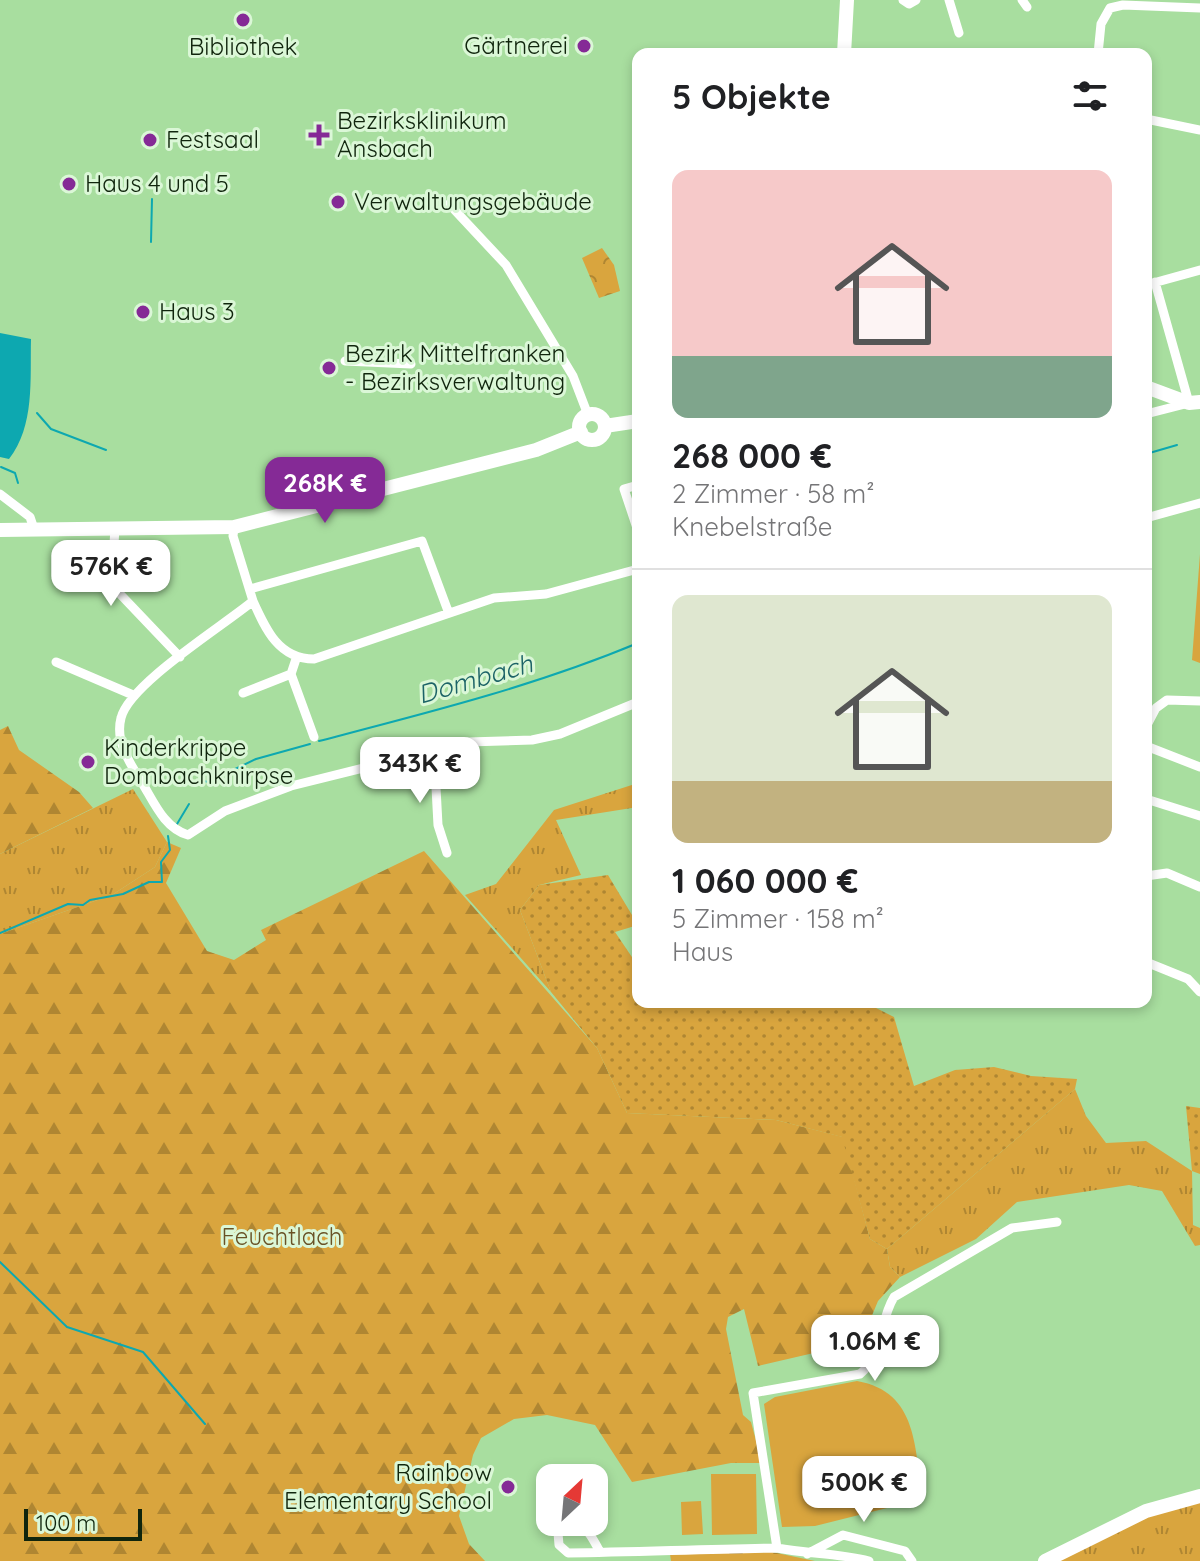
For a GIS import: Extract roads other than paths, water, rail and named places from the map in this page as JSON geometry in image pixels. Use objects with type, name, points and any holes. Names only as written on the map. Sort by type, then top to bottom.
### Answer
[{"type":"main road","points":[[844,48],[847,0]]},
{"type":"main road","points":[[1152,389],[1194,402]]},
{"type":"main road","points":[[588,415],[601,418],[605,426],[603,434],[587,439],[581,432],[581,420],[588,415]]},
{"type":"main road","points":[[605,426],[632,422]]},
{"type":"main road","points":[[0,530],[234,527],[536,450],[581,432]]},
{"type":"main road","points":[[1045,1561],[1146,1511],[1200,1496]]},
{"type":"street","points":[[903,0],[909,4],[916,0]]},
{"type":"street","points":[[949,0],[959,33]]},
{"type":"street","points":[[1099,48],[1101,24],[1110,8],[1123,5],[1200,8]]},
{"type":"street","points":[[1152,120],[1200,130]]},
{"type":"street","points":[[449,204],[506,265],[573,376],[588,415]]},
{"type":"street","points":[[1152,282],[1200,270]]},
{"type":"street","points":[[1152,288],[1194,402],[1152,412]]},
{"type":"street","points":[[345,361],[411,364]]},
{"type":"street","points":[[632,487],[624,489],[632,513]]},
{"type":"street","points":[[0,494],[30,517],[34,529]]},
{"type":"street","points":[[1152,516],[1200,503]]},
{"type":"street","points":[[234,527],[233,536],[253,601],[279,645],[296,659],[329,655],[448,611],[494,598],[546,594],[589,585],[632,571]]},
{"type":"street","points":[[115,528],[112,576],[120,594],[180,657]]},
{"type":"street","points":[[250,589],[422,541],[448,611]]},
{"type":"street","points":[[253,601],[133,695],[120,720],[121,744],[172,829],[188,835],[225,811],[291,786],[468,742],[532,740],[560,734],[632,704]]},
{"type":"street","points":[[296,659],[291,674],[314,737]]},
{"type":"street","points":[[56,662],[133,695]]},
{"type":"street","points":[[243,693],[291,674]]},
{"type":"street","points":[[1152,716],[1167,700],[1200,701]]},
{"type":"street","points":[[1152,748],[1200,767]]},
{"type":"street","points":[[434,750],[438,825],[447,853]]},
{"type":"street","points":[[1152,801],[1200,816]]},
{"type":"street","points":[[1152,875],[1167,873],[1200,887]]},
{"type":"street","points":[[1152,964],[1188,979],[1200,992]]},
{"type":"street","points":[[777,1548],[753,1393],[860,1374],[871,1365],[879,1349],[885,1311],[894,1297],[1012,1228],[1057,1222]]},
{"type":"street","points":[[600,1552],[586,1527],[575,1522],[564,1524],[558,1533],[559,1545],[568,1553],[777,1548],[807,1554],[841,1554],[869,1561]]},
{"type":"street","points":[[807,1554],[843,1535],[905,1551],[912,1561]]},
{"type":"water","points":[[0,333],[31,339],[27,417],[9,459],[0,457]]},
{"type":"waterway","points":[[151,242],[152,199]]},
{"type":"waterway","points":[[37,413],[51,429],[106,450]]},
{"type":"waterway","name":"Dombach","points":[[1152,452],[1177,445]]},
{"type":"waterway","points":[[1,467],[15,473],[18,483]]},
{"type":"waterway","name":"Dombach","points":[[319,741],[520,686],[632,645]]},
{"type":"waterway","name":"Dombach","points":[[200,780],[208,782],[256,759],[310,744]]},
{"type":"waterway","name":"Dombach","points":[[177,824],[189,804]]},
{"type":"waterway","name":"Dombach","points":[[0,933],[68,904],[83,905],[90,900],[123,894],[149,882],[162,882],[161,862],[170,850],[168,836]]},
{"type":"waterway","points":[[0,1262],[67,1327],[143,1352],[205,1424]]},
{"type":"place","name":"Bibliothek","points":[[243,20]]},
{"type":"place","name":"Gärtnerei","points":[[584,46]]},
{"type":"place","name":"Bezirksklinikum Ansbach","points":[[319,135]]},
{"type":"place","name":"Festsaal","points":[[150,140]]},
{"type":"place","name":"Haus 4 und 5","points":[[69,184]]},
{"type":"place","name":"Verwaltungsgebäude","points":[[338,202]]},
{"type":"place","name":"Haus 3","points":[[143,312]]},
{"type":"place","name":"Bezirk Mittelfranken - Bezirksverwaltung","points":[[329,368]]},
{"type":"place","name":"Kinderkrippe Dombachknirpse","points":[[88,762]]},
{"type":"place","name":"Rainbow Elementary School","points":[[508,1487]]},
{"type":"park label","name":"Feuchtlach","points":[[282,1237]]}]
